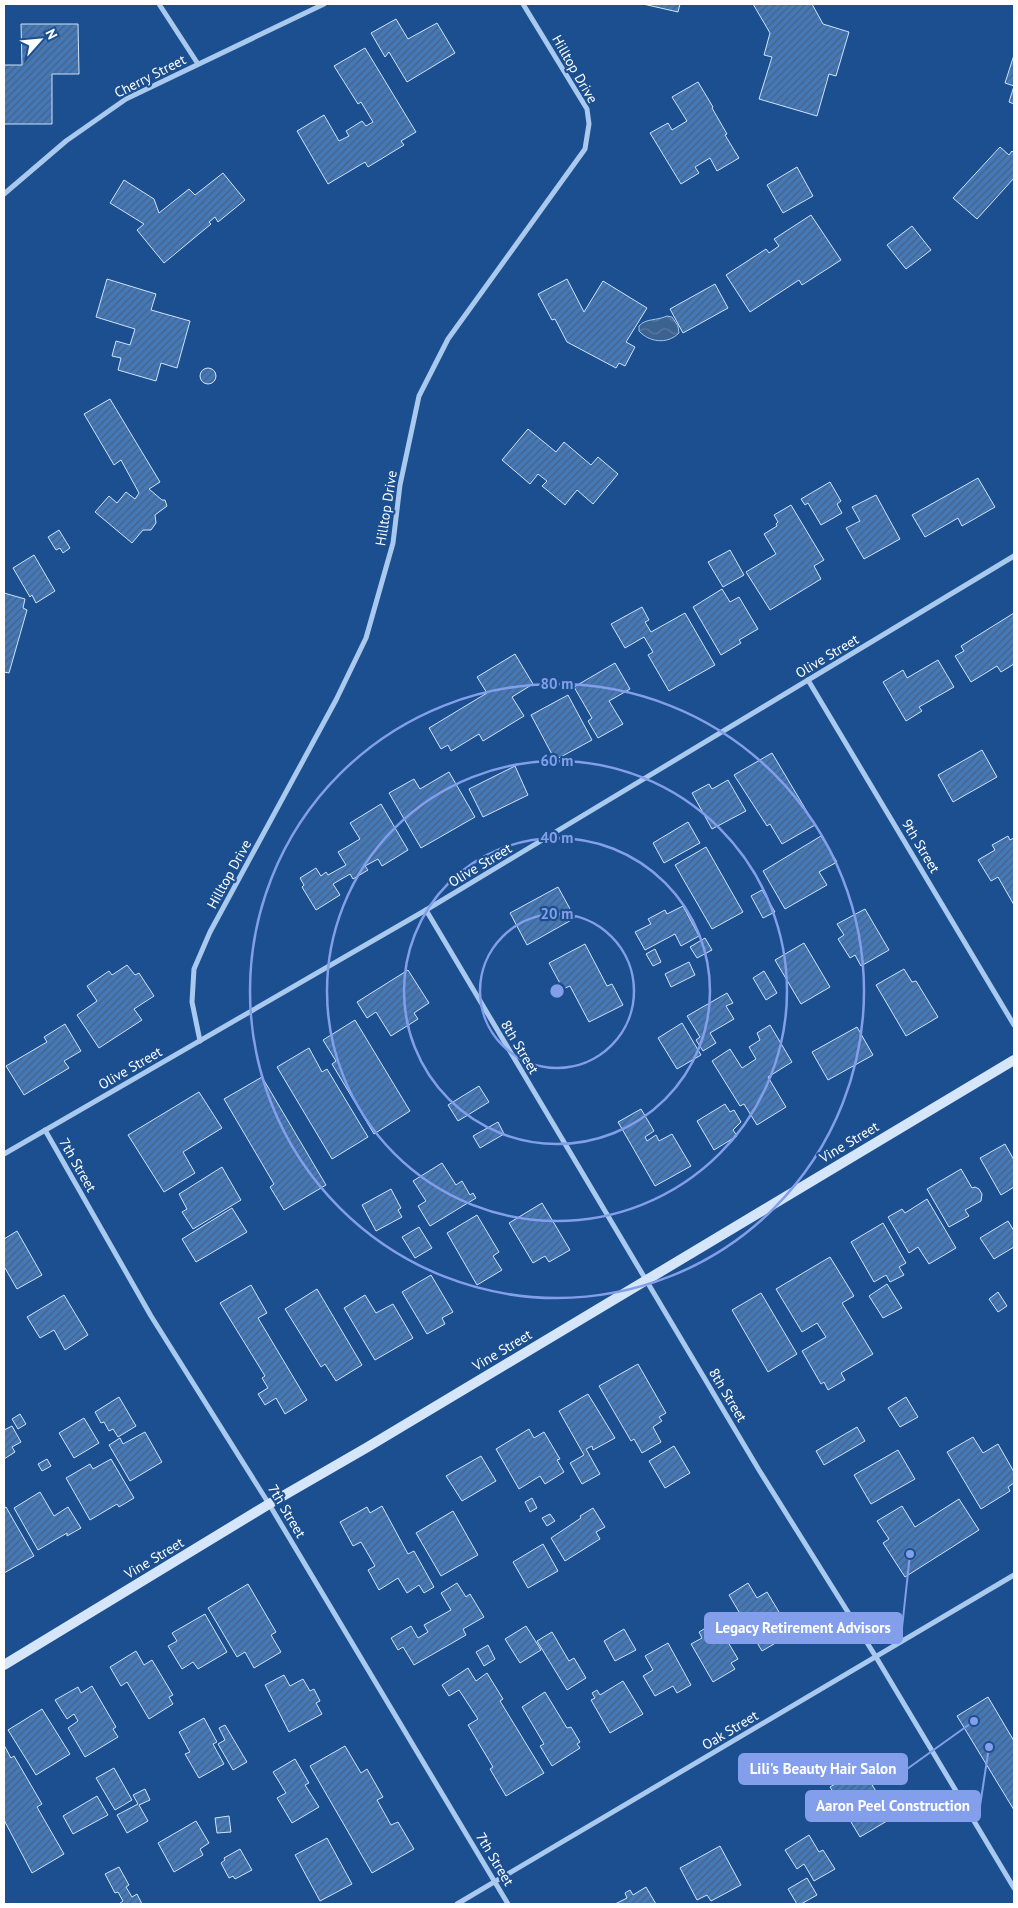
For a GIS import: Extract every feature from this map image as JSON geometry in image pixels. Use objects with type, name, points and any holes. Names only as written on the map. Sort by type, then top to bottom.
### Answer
[{"type":"street","points":[[159,4],[198,64]]},
{"type":"street","name":"Cherry Street","points":[[4,194],[66,141],[126,99],[238,47],[324,4]]},
{"type":"street","name":"Hilltop Drive","points":[[200,1041],[192,1002],[194,969],[210,932],[336,700],[366,638],[393,543],[400,485],[419,396],[448,339],[585,149],[589,124],[587,109],[523,4]]},
{"type":"street","name":"Olive Street","points":[[4,1154],[426,910],[1014,556]]},
{"type":"street","name":"9th Street","points":[[808,680],[1014,1025]]},
{"type":"street","name":"8th Street","points":[[426,910],[759,1470],[876,1657],[1014,1888]]},
{"type":"street","name":"Vine Street","points":[[4,1665],[1014,1060]]},
{"type":"street","name":"7th Street","points":[[45,1130],[151,1316],[270,1504],[508,1904]]},
{"type":"street","name":"Oak Street","points":[[457,1904],[1014,1575]]},
{"type":"water","points":[[667,316],[672,317],[678,326],[679,333],[674,337],[658,341],[648,338],[639,331],[639,326],[642,323]]},
{"type":"building","points":[[643,4],[680,4],[678,12]]},
{"type":"building","points":[[753,4],[812,4],[823,24],[849,32],[836,76],[829,74],[817,116],[759,99],[772,57],[764,55],[770,33]]},
{"type":"building","points":[[396,19],[408,39],[437,23],[455,53],[407,82],[389,52],[385,57],[371,33]]},
{"type":"building","points":[[21,24],[78,24],[79,74],[52,74],[52,124],[4,124],[4,65],[22,65]]},
{"type":"building","points":[[365,48],[416,132],[401,141],[404,145],[368,167],[365,162],[328,184],[297,131],[324,115],[339,141],[349,136],[346,131],[362,121],[366,126],[373,122],[361,102],[358,104],[334,66]]},
{"type":"building","points":[[1014,55],[1014,86],[1005,83]]},
{"type":"building","points":[[698,82],[739,158],[717,171],[710,158],[695,167],[699,173],[681,184],[650,133],[668,123],[672,130],[687,121],[672,97]]},
{"type":"building","points":[[1014,86],[1014,104],[1009,102]]},
{"type":"building","points":[[1000,147],[1009,155],[1012,151],[1014,153],[1014,178],[977,219],[953,198]]},
{"type":"building","points":[[797,167],[813,196],[783,213],[767,185]]},
{"type":"building","points":[[223,173],[245,200],[218,222],[215,217],[209,222],[211,224],[164,263],[137,230],[144,224],[110,203],[124,180],[154,199],[159,213],[189,189],[195,195]]},
{"type":"building","points":[[811,215],[841,260],[802,285],[799,280],[750,312],[726,275],[766,249],[769,253],[779,246],[774,239]]},
{"type":"building","points":[[912,226],[931,250],[906,269],[887,245]]},
{"type":"building","points":[[107,279],[156,294],[151,310],[190,321],[177,368],[161,363],[156,381],[118,370],[121,358],[112,356],[116,341],[130,345],[135,329],[96,317]]},
{"type":"building","points":[[567,279],[584,312],[603,281],[647,308],[626,342],[635,347],[625,366],[619,363],[616,368],[567,342],[555,319],[552,320],[538,294]]},
{"type":"building","points":[[715,284],[728,308],[683,333],[670,309]]},
{"type":"building","points":[[205,368],[211,368],[216,373],[214,382],[205,384],[200,379],[200,373]]},
{"type":"building","points":[[110,399],[160,482],[149,489],[162,500],[165,500],[167,506],[155,515],[156,523],[151,530],[143,530],[132,543],[95,512],[109,496],[117,503],[126,492],[135,499],[139,493],[121,460],[114,465],[84,414]]},
{"type":"building","points":[[528,429],[556,452],[564,442],[591,465],[598,457],[618,474],[593,504],[577,490],[565,505],[542,486],[547,481],[538,474],[530,484],[502,460]]},
{"type":"building","points":[[978,478],[995,507],[962,526],[958,518],[925,537],[912,515]]},
{"type":"building","points":[[830,482],[841,501],[837,504],[842,513],[821,525],[808,503],[805,505],[801,499]]},
{"type":"building","points":[[876,495],[900,539],[864,559],[846,528],[860,521],[852,507]]},
{"type":"building","points":[[791,505],[824,560],[814,566],[821,579],[770,610],[746,572],[776,554],[764,534],[777,526],[778,522],[774,515]]},
{"type":"building","points":[[59,530],[70,548],[63,553],[60,548],[56,550],[48,537]]},
{"type":"building","points":[[730,550],[744,575],[723,587],[708,562]]},
{"type":"building","points":[[34,555],[55,591],[36,603],[32,595],[30,597],[13,568]]},
{"type":"building","points":[[722,589],[730,602],[739,597],[758,629],[739,640],[741,643],[721,655],[693,607]]},
{"type":"building","points":[[4,593],[25,599],[23,608],[27,610],[9,673],[4,672]]},
{"type":"building","points":[[642,607],[649,620],[645,622],[651,632],[685,613],[715,665],[669,691],[648,655],[653,652],[644,637],[625,648],[611,624]]},
{"type":"building","points":[[1014,613],[1014,664],[1001,672],[997,666],[971,682],[955,656],[964,651],[961,646]]},
{"type":"building","points":[[515,654],[533,684],[512,697],[524,716],[483,741],[479,734],[451,751],[448,745],[441,749],[429,728],[487,693],[477,677]]},
{"type":"building","points":[[938,660],[954,687],[919,707],[922,711],[906,721],[883,682],[903,670],[907,678]]},
{"type":"building","points":[[615,663],[630,689],[609,701],[623,724],[598,738],[588,721],[592,718],[574,687]]},
{"type":"building","points":[[568,695],[592,740],[555,760],[531,715]]},
{"type":"building","points":[[982,750],[997,777],[953,802],[938,775]]},
{"type":"building","points":[[772,753],[815,825],[782,844],[770,824],[767,826],[734,775]]},
{"type":"building","points":[[515,766],[528,795],[483,817],[469,789]]},
{"type":"building","points":[[449,772],[475,817],[421,848],[389,793],[414,779],[420,789]]},
{"type":"building","points":[[728,780],[746,811],[712,829],[692,793],[709,784],[712,789]]},
{"type":"building","points":[[381,804],[408,850],[382,866],[378,859],[365,866],[368,870],[353,879],[350,874],[333,884],[340,895],[316,910],[302,887],[304,885],[300,878],[316,868],[321,876],[326,872],[328,875],[346,865],[338,852],[360,839],[350,823]]},
{"type":"building","points":[[688,822],[700,843],[664,863],[653,843]]},
{"type":"building","points":[[821,836],[837,862],[819,872],[827,885],[785,909],[763,871]]},
{"type":"building","points":[[1008,836],[1010,840],[1014,838],[1014,905],[998,877],[991,881],[978,860],[995,850],[992,845]]},
{"type":"building","points":[[706,847],[743,912],[712,929],[675,865]]},
{"type":"building","points":[[558,887],[575,918],[527,945],[510,913]]},
{"type":"building","points":[[762,890],[775,912],[763,918],[751,896]]},
{"type":"building","points":[[683,906],[699,936],[681,946],[675,934],[645,950],[635,932],[651,924],[648,919],[665,910],[667,914]]},
{"type":"building","points":[[865,909],[889,950],[861,966],[855,955],[850,958],[838,939],[844,935],[837,924]]},
{"type":"building","points":[[705,938],[712,950],[697,958],[690,947]]},
{"type":"building","points":[[804,943],[830,987],[801,1004],[775,960]]},
{"type":"building","points":[[585,944],[607,986],[612,984],[623,1005],[589,1022],[570,986],[563,989],[549,963]]},
{"type":"building","points":[[655,949],[661,962],[653,966],[646,954]]},
{"type":"building","points":[[689,962],[695,975],[671,987],[665,974]]},
{"type":"building","points":[[127,965],[135,975],[139,973],[154,996],[134,1009],[142,1020],[99,1048],[77,1015],[97,1001],[87,986],[109,971],[112,975]]},
{"type":"building","points":[[904,969],[912,982],[916,981],[938,1017],[906,1036],[876,985]]},
{"type":"building","points":[[408,970],[429,1003],[414,1013],[418,1019],[391,1036],[376,1012],[367,1018],[357,1002]]},
{"type":"building","points":[[764,971],[777,993],[766,1000],[753,978]]},
{"type":"building","points":[[727,993],[733,1003],[726,1006],[734,1019],[710,1033],[716,1043],[703,1051],[696,1040],[700,1037],[687,1016]]},
{"type":"building","points":[[355,1020],[410,1111],[374,1134],[332,1064],[336,1061],[323,1040]]},
{"type":"building","points":[[682,1023],[701,1055],[677,1069],[658,1038]]},
{"type":"building","points":[[65,1024],[81,1051],[64,1061],[69,1068],[24,1095],[6,1066],[47,1042],[44,1037]]},
{"type":"building","points":[[770,1025],[792,1062],[768,1077],[786,1107],[757,1125],[744,1104],[740,1106],[712,1061],[730,1049],[742,1068],[756,1059],[749,1047],[760,1040],[757,1033]]},
{"type":"building","points":[[857,1027],[873,1055],[828,1080],[812,1052]]},
{"type":"building","points":[[309,1048],[322,1072],[327,1069],[368,1137],[332,1159],[277,1067]]},
{"type":"building","points":[[262,1077],[326,1185],[284,1210],[270,1187],[274,1184],[224,1099]]},
{"type":"building","points":[[479,1086],[489,1102],[458,1121],[448,1105]]},
{"type":"building","points":[[199,1092],[222,1128],[183,1152],[195,1173],[164,1192],[128,1135]]},
{"type":"building","points":[[725,1104],[730,1112],[734,1110],[741,1122],[733,1130],[737,1136],[714,1150],[697,1121]]},
{"type":"building","points":[[641,1109],[654,1131],[645,1137],[647,1141],[656,1135],[659,1141],[672,1134],[691,1166],[655,1186],[618,1122]]},
{"type":"building","points":[[498,1122],[504,1134],[480,1148],[473,1136]]},
{"type":"building","points":[[1005,1144],[1014,1160],[1014,1187],[1001,1195],[980,1158]]},
{"type":"building","points":[[442,1163],[456,1185],[462,1181],[470,1195],[473,1193],[476,1198],[430,1226],[418,1206],[426,1201],[413,1181]]},
{"type":"building","points":[[222,1167],[241,1200],[193,1229],[182,1212],[187,1209],[179,1194]]},
{"type":"building","points":[[961,1169],[972,1188],[979,1189],[982,1194],[981,1201],[965,1210],[969,1216],[949,1227],[927,1189]]},
{"type":"building","points":[[391,1189],[401,1208],[398,1210],[402,1217],[376,1231],[362,1205]]},
{"type":"building","points":[[927,1199],[956,1248],[929,1264],[918,1247],[909,1253],[888,1217],[902,1209],[905,1213]]},
{"type":"building","points":[[542,1203],[570,1250],[549,1262],[545,1256],[533,1263],[509,1223]]},
{"type":"building","points":[[232,1208],[247,1232],[196,1262],[182,1239]]},
{"type":"building","points":[[477,1215],[499,1252],[493,1256],[502,1270],[477,1285],[447,1233]]},
{"type":"building","points":[[1008,1221],[1014,1231],[1014,1247],[994,1259],[980,1238]]},
{"type":"building","points":[[883,1223],[906,1263],[899,1267],[904,1275],[890,1282],[886,1275],[874,1282],[851,1242]]},
{"type":"building","points":[[419,1227],[432,1248],[415,1258],[402,1237]]},
{"type":"building","points":[[17,1231],[42,1275],[17,1289],[4,1269],[4,1239]]},
{"type":"building","points":[[830,1257],[854,1296],[842,1303],[873,1354],[841,1373],[845,1380],[828,1390],[824,1382],[821,1384],[802,1351],[826,1337],[817,1323],[802,1332],[776,1289]]},
{"type":"building","points":[[431,1275],[453,1312],[442,1318],[445,1324],[427,1334],[402,1292]]},
{"type":"building","points":[[887,1284],[902,1308],[883,1318],[869,1296]]},
{"type":"building","points":[[251,1285],[267,1313],[258,1318],[307,1400],[285,1414],[276,1398],[265,1405],[258,1394],[268,1388],[262,1378],[265,1376],[220,1303]]},
{"type":"building","points":[[317,1289],[362,1365],[336,1381],[325,1364],[321,1367],[285,1309]]},
{"type":"building","points":[[998,1292],[1007,1306],[998,1312],[989,1299]]},
{"type":"building","points":[[761,1293],[797,1354],[768,1372],[732,1310]]},
{"type":"building","points":[[64,1295],[88,1335],[65,1350],[54,1330],[40,1338],[27,1317]]},
{"type":"building","points":[[365,1295],[376,1313],[393,1304],[413,1338],[375,1360],[344,1308]]},
{"type":"building","points":[[638,1364],[666,1413],[659,1417],[662,1421],[653,1427],[661,1442],[642,1453],[634,1439],[631,1441],[599,1386]]},
{"type":"building","points":[[588,1394],[615,1438],[593,1450],[592,1446],[586,1449],[600,1474],[582,1484],[570,1463],[584,1455],[559,1411]]},
{"type":"building","points":[[119,1397],[136,1426],[118,1437],[113,1429],[109,1431],[104,1422],[101,1423],[95,1412]]},
{"type":"building","points":[[906,1397],[918,1417],[900,1427],[888,1408]]},
{"type":"building","points":[[20,1414],[26,1424],[18,1429],[12,1419]]},
{"type":"building","points":[[84,1418],[99,1443],[74,1458],[59,1433]]},
{"type":"building","points":[[12,1426],[21,1442],[12,1447],[15,1452],[4,1459],[4,1430]]},
{"type":"building","points":[[857,1427],[865,1441],[824,1465],[816,1451]]},
{"type":"building","points":[[529,1429],[534,1438],[544,1432],[560,1459],[557,1460],[564,1472],[545,1484],[540,1476],[519,1489],[496,1449]]},
{"type":"building","points":[[145,1432],[162,1462],[130,1481],[109,1445],[120,1438],[123,1444]]},
{"type":"building","points":[[973,1437],[983,1453],[998,1444],[1014,1472],[1014,1483],[1008,1487],[1010,1491],[981,1509],[947,1452]]},
{"type":"building","points":[[674,1446],[690,1473],[665,1488],[649,1461]]},
{"type":"building","points":[[898,1450],[915,1479],[871,1504],[854,1475]]},
{"type":"building","points":[[481,1456],[496,1481],[462,1501],[446,1476]]},
{"type":"building","points":[[47,1459],[51,1466],[42,1471],[38,1464]]},
{"type":"building","points":[[111,1459],[134,1498],[119,1507],[117,1504],[90,1520],[66,1478],[90,1464],[93,1469]]},
{"type":"building","points":[[40,1492],[54,1516],[68,1507],[81,1528],[67,1536],[67,1533],[38,1550],[14,1508]]},
{"type":"building","points":[[532,1498],[537,1508],[530,1512],[525,1502]]},
{"type":"building","points":[[959,1499],[979,1530],[905,1577],[883,1543],[889,1539],[877,1521],[902,1506],[915,1527]]},
{"type":"building","points":[[382,1506],[408,1554],[414,1551],[434,1587],[424,1593],[419,1585],[407,1593],[398,1578],[379,1590],[368,1570],[375,1566],[361,1542],[353,1546],[340,1522],[367,1507],[370,1513]]},
{"type":"building","points":[[6,1507],[34,1556],[4,1573],[4,1508]]},
{"type":"building","points":[[593,1508],[605,1527],[596,1532],[600,1539],[565,1561],[551,1538]]},
{"type":"building","points":[[453,1511],[478,1555],[441,1576],[416,1533]]},
{"type":"building","points":[[550,1514],[555,1521],[547,1526],[542,1518]]},
{"type":"building","points":[[543,1544],[558,1571],[528,1588],[513,1562]]},
{"type":"building","points":[[457,1583],[466,1597],[470,1594],[484,1617],[463,1629],[466,1635],[414,1665],[403,1647],[398,1650],[391,1638],[411,1626],[418,1638],[428,1632],[424,1625],[451,1610],[441,1593]]},
{"type":"building","points":[[748,1583],[757,1598],[767,1592],[788,1627],[780,1632],[784,1638],[762,1651],[729,1595]]},
{"type":"building","points":[[248,1584],[276,1632],[271,1635],[281,1652],[254,1668],[245,1652],[237,1657],[208,1608]]},
{"type":"building","points":[[205,1614],[227,1652],[198,1669],[193,1662],[182,1669],[168,1646],[177,1641],[172,1633]]},
{"type":"building","points":[[716,1622],[738,1659],[731,1663],[735,1669],[713,1682],[691,1644],[702,1638],[699,1632]]},
{"type":"building","points":[[526,1626],[541,1650],[520,1663],[505,1639]]},
{"type":"building","points":[[624,1629],[636,1650],[615,1661],[604,1641]]},
{"type":"building","points":[[552,1632],[569,1661],[574,1658],[586,1678],[567,1690],[537,1641]]},
{"type":"building","points":[[668,1643],[691,1685],[677,1693],[673,1686],[655,1696],[643,1676],[653,1670],[645,1656]]},
{"type":"building","points":[[488,1645],[495,1659],[484,1666],[476,1652]]},
{"type":"building","points":[[136,1651],[144,1665],[152,1660],[173,1695],[169,1697],[173,1704],[149,1719],[127,1682],[121,1686],[110,1667]]},
{"type":"building","points":[[468,1668],[476,1681],[487,1673],[503,1699],[500,1701],[544,1773],[506,1796],[490,1769],[493,1767],[468,1725],[478,1719],[459,1690],[449,1696],[442,1685]]},
{"type":"building","points":[[284,1675],[290,1686],[303,1679],[310,1691],[314,1689],[320,1701],[316,1703],[322,1714],[289,1732],[265,1685]]},
{"type":"building","points":[[623,1681],[643,1714],[610,1733],[591,1700],[595,1698],[592,1693],[597,1690],[600,1695]]},
{"type":"building","points":[[92,1686],[116,1727],[113,1729],[118,1737],[85,1757],[68,1728],[78,1721],[74,1714],[67,1719],[55,1700],[78,1687],[81,1693]]},
{"type":"building","points":[[545,1692],[567,1728],[571,1727],[580,1742],[577,1744],[580,1748],[552,1766],[540,1746],[544,1744],[522,1707]]},
{"type":"building","points":[[988,1697],[1014,1741],[1014,1810],[957,1716]]},
{"type":"building","points":[[42,1709],[70,1754],[36,1775],[8,1730]]},
{"type":"building","points":[[204,1718],[217,1742],[213,1744],[224,1764],[199,1778],[185,1754],[190,1752],[179,1732]]},
{"type":"building","points":[[225,1725],[247,1762],[233,1770],[218,1744],[225,1740],[219,1728]]},
{"type":"building","points":[[4,1745],[11,1758],[14,1756],[42,1804],[37,1807],[64,1854],[32,1873],[4,1820]]},
{"type":"building","points":[[345,1746],[361,1773],[367,1769],[383,1797],[377,1800],[391,1825],[398,1822],[414,1849],[372,1873],[310,1766]]},
{"type":"building","points":[[295,1759],[309,1783],[305,1785],[319,1807],[292,1823],[277,1798],[286,1793],[273,1772]]},
{"type":"building","points":[[114,1768],[132,1800],[115,1810],[96,1778]]},
{"type":"building","points":[[862,1768],[892,1818],[860,1837],[830,1787]]},
{"type":"building","points":[[145,1789],[150,1800],[139,1805],[148,1821],[127,1833],[117,1815],[138,1804],[133,1795]]},
{"type":"building","points":[[97,1796],[108,1815],[73,1834],[63,1816]]},
{"type":"building","points":[[229,1816],[231,1832],[217,1833],[215,1818]]},
{"type":"building","points":[[196,1821],[209,1843],[200,1849],[203,1855],[174,1872],[158,1843]]},
{"type":"building","points":[[809,1835],[819,1852],[823,1850],[835,1869],[814,1881],[804,1864],[797,1869],[785,1850]]},
{"type":"building","points":[[327,1838],[352,1884],[320,1901],[295,1855]]},
{"type":"building","points":[[720,1846],[741,1885],[711,1901],[707,1895],[697,1900],[680,1868]]},
{"type":"building","points":[[240,1849],[252,1870],[235,1879],[233,1876],[229,1878],[221,1863],[225,1860],[224,1858]]},
{"type":"building","points":[[119,1867],[129,1885],[126,1887],[132,1897],[137,1894],[142,1904],[119,1904],[123,1901],[118,1892],[115,1893],[105,1874]]},
{"type":"building","points":[[807,1878],[817,1895],[801,1904],[797,1904],[788,1889]]},
{"type":"building","points":[[646,1887],[656,1904],[615,1904],[627,1898],[625,1893],[630,1890],[633,1895]]},
{"type":"place","name":"Legacy Retirement Advisors","points":[[910,1554]]},
{"type":"place","name":"Lili's Beauty Hair Salon","points":[[974,1721]]},
{"type":"place","name":"Aaron Peel Construction","points":[[989,1747]]}]
